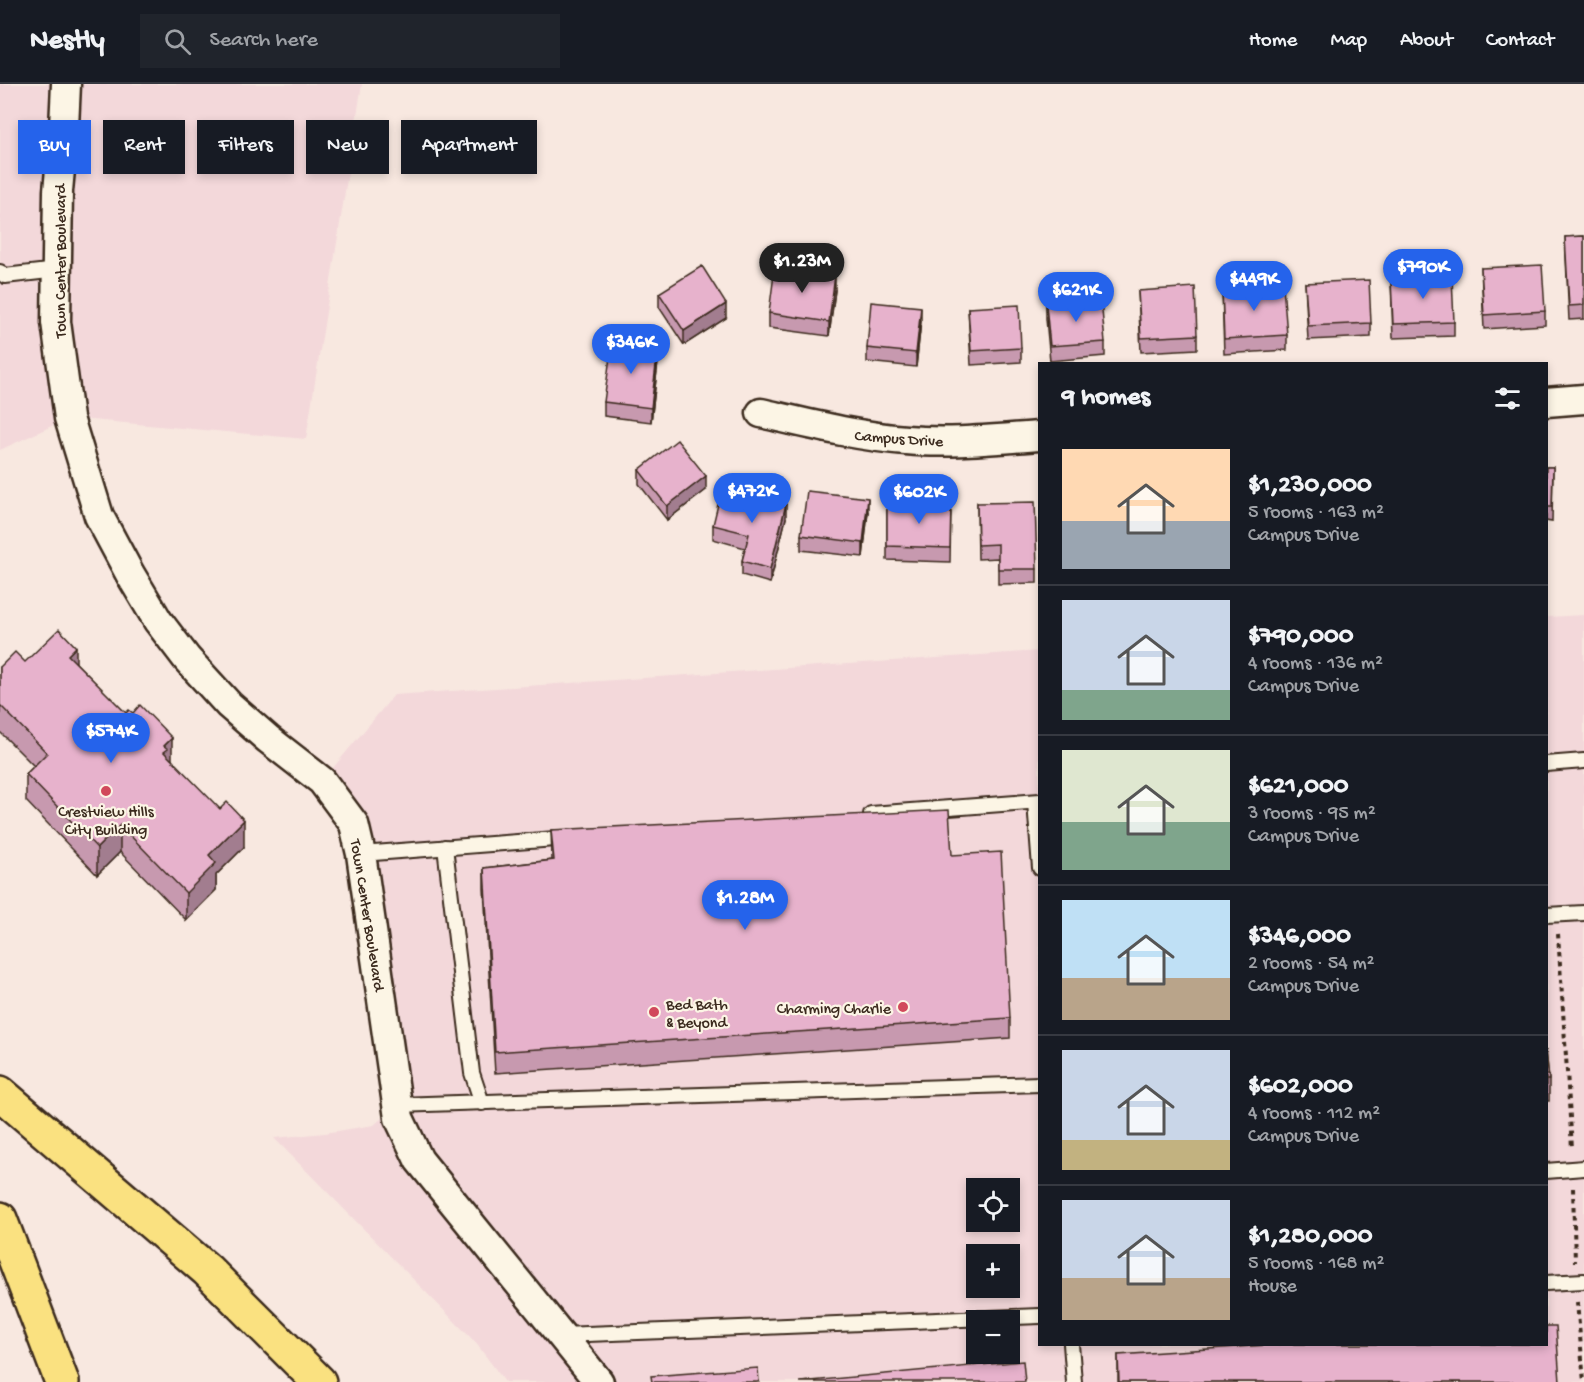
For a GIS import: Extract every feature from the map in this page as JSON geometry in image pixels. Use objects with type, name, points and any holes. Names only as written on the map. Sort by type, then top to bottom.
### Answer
[{"type":"highway","points":[[0,1093],[207,1270],[319,1382]]},
{"type":"highway","points":[[0,1219],[62,1380]]},
{"type":"street","name":"Town Center Boulevard","points":[[66,84],[58,190],[56,322],[69,418],[99,516],[158,621],[187,659],[229,705],[322,782],[354,824],[361,854],[399,1118],[419,1160],[599,1382]]},
{"type":"street","points":[[1548,402],[1584,399]]},
{"type":"street","name":"Campus Drive","points":[[761,412],[853,434],[908,441],[973,441],[1038,436]]},
{"type":"lane","points":[[2,277],[57,270]]},
{"type":"lane","points":[[1548,764],[1584,761]]},
{"type":"lane","points":[[858,815],[1037,801],[1038,823]]},
{"type":"lane","points":[[361,854],[587,836]]},
{"type":"lane","points":[[445,847],[472,1073],[482,1102]]},
{"type":"lane","points":[[1548,915],[1584,912]]},
{"type":"lane","points":[[397,1105],[1038,1084]]},
{"type":"lane","points":[[1548,1171],[1584,1168]]},
{"type":"lane","points":[[1548,1283],[1584,1281]]},
{"type":"lane","points":[[561,1335],[1038,1316]]},
{"type":"lane","points":[[1071,1346],[1074,1382]]},
{"type":"shaded area","points":[[0,84],[362,84],[356,120],[306,120],[306,174],[348,174],[306,439],[69,418],[0,450]]},
{"type":"shaded area","points":[[1584,615],[1584,1382],[505,1382],[476,1343],[274,1138],[374,1125],[397,1105],[361,854],[322,781],[394,695],[1038,651],[1038,1346],[1548,1346],[1548,617]]},
{"type":"building","points":[[1584,236],[1584,305],[1569,306],[1565,237]]},
{"type":"building","points":[[1542,265],[1545,311],[1484,315],[1481,268]]},
{"type":"building","points":[[702,266],[726,304],[684,331],[659,293]]},
{"type":"building","points":[[775,267],[835,275],[829,322],[769,313]]},
{"type":"building","points":[[1452,277],[1454,322],[1393,324],[1391,279]]},
{"type":"building","points":[[1369,280],[1371,323],[1308,326],[1305,283]]},
{"type":"building","points":[[1283,286],[1287,335],[1224,339],[1222,289]]},
{"type":"building","points":[[1195,287],[1197,335],[1141,338],[1138,291]]},
{"type":"building","points":[[1101,300],[1105,342],[1050,346],[1046,305]]},
{"type":"building","points":[[871,302],[921,307],[916,353],[867,348]]},
{"type":"building","points":[[1019,305],[1021,348],[971,351],[968,308]]},
{"type":"building","points":[[612,342],[658,348],[651,408],[604,402]]},
{"type":"building","points":[[677,440],[706,476],[667,506],[639,470]]},
{"type":"building","points":[[1548,467],[1553,467],[1552,507],[1548,507]]},
{"type":"building","points":[[722,488],[786,504],[770,569],[742,561],[749,534],[713,525]]},
{"type":"building","points":[[807,491],[868,498],[863,543],[801,535]]},
{"type":"building","points":[[1035,502],[1037,569],[998,569],[998,544],[978,545],[977,503]]},
{"type":"building","points":[[887,503],[951,504],[950,548],[887,546]]},
{"type":"building","name":"Crestview Hills City Building","points":[[59,629],[76,647],[68,655],[126,713],[129,710],[133,713],[140,705],[172,738],[164,746],[168,749],[164,752],[220,809],[227,802],[244,820],[209,855],[216,863],[186,893],[120,825],[97,848],[26,774],[47,753],[0,705],[0,667],[15,652],[25,662]]},
{"type":"building","points":[[949,810],[952,855],[1001,852],[1010,1018],[495,1052],[484,868],[554,860],[551,830]]},
{"type":"building","points":[[1548,1326],[1556,1326],[1560,1382],[1119,1382],[1118,1355],[1254,1346],[1548,1346]]},
{"type":"building","points":[[1020,1361],[1023,1361],[1025,1382],[800,1382],[991,1364],[1020,1364]]},
{"type":"building","points":[[758,1368],[759,1382],[652,1382],[651,1376]]},
{"type":"place","name":"Crestview Hills City Building","points":[[106,791]]},
{"type":"place","name":"Charming Charlie","points":[[903,1007]]},
{"type":"place","name":"Bed Bath & Beyond","points":[[654,1012]]}]
